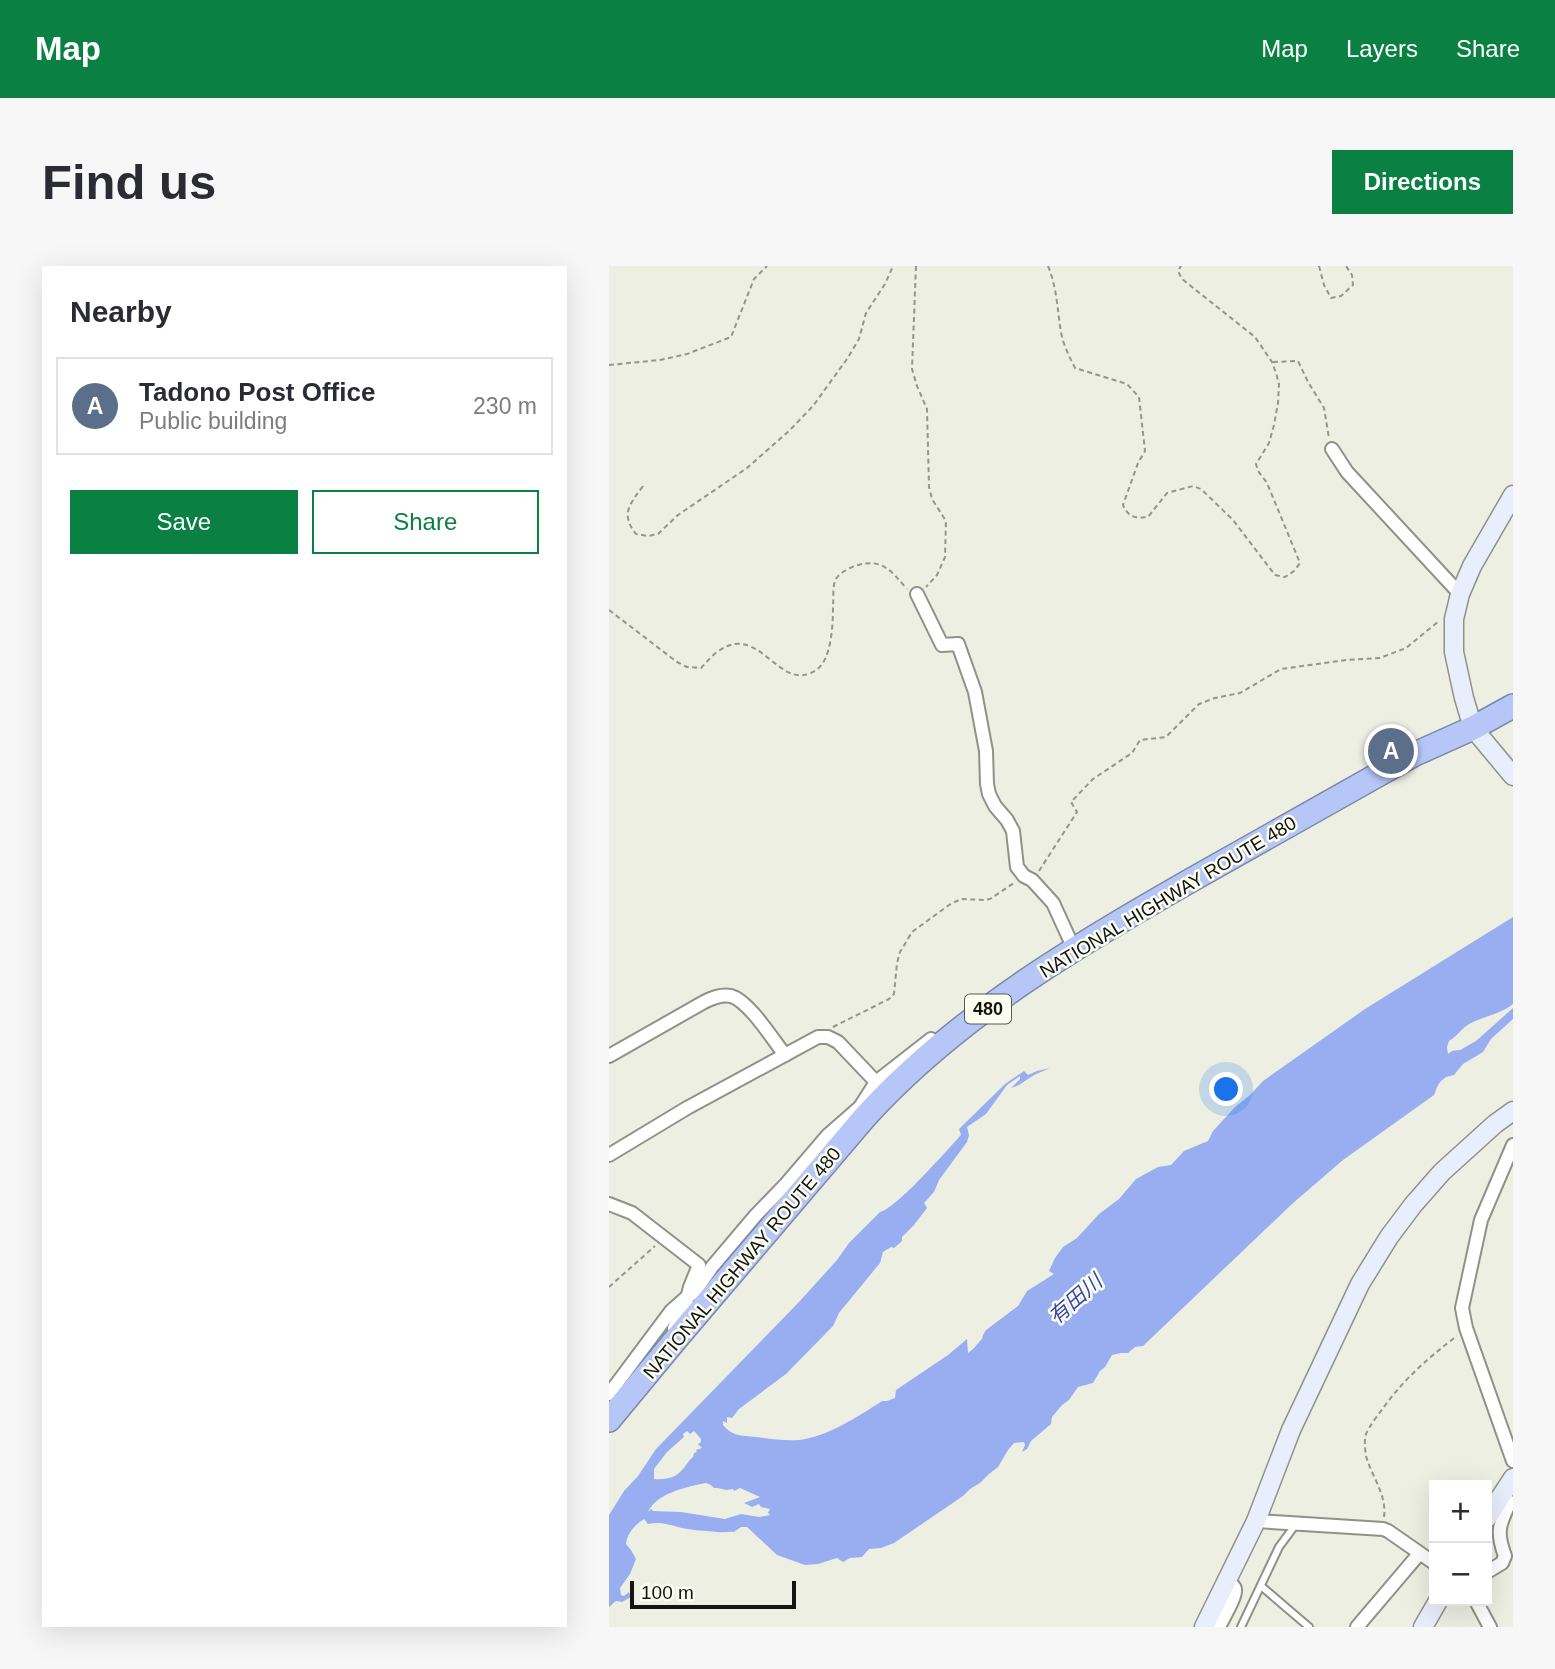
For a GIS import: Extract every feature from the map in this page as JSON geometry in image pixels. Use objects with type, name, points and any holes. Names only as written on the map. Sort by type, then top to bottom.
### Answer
[{"type":"highway","name":"NATIONAL HIGHWAY ROUTE 480","points":[[609,1420],[862,1113],[958,1030],[1074,948],[1415,754],[1477,734],[1513,706]]},
{"type":"street","points":[[1332,449],[1347,472],[1461,594]]},
{"type":"street","points":[[1513,495],[1472,566],[1454,619],[1454,652],[1464,698],[1477,734],[1513,776]]},
{"type":"street","points":[[917,594],[942,645],[958,644],[975,692],[986,751],[989,794],[1013,831],[1017,867],[1053,903],[1074,948]]},
{"type":"street","points":[[609,1056],[717,996],[729,996],[746,1005],[785,1055]]},
{"type":"street","points":[[609,1394],[671,1311],[694,1293],[747,1225],[828,1135],[862,1113],[876,1082],[945,1028],[958,1030]]},
{"type":"street","points":[[609,1155],[687,1108],[818,1037],[828,1037],[838,1042],[876,1082]]},
{"type":"street","points":[[1204,1627],[1256,1521],[1291,1430],[1360,1284],[1389,1237],[1442,1172],[1513,1111]]},
{"type":"street","points":[[1513,1145],[1481,1220],[1462,1308],[1466,1328],[1513,1461]]},
{"type":"street","points":[[609,1204],[632,1213],[699,1265],[674,1328],[677,1338]]},
{"type":"street","points":[[1492,1569],[1501,1563],[1505,1556],[1498,1534],[1513,1478]]},
{"type":"street","points":[[1492,1514],[1507,1501]]},
{"type":"street","points":[[1256,1521],[1383,1529],[1429,1560]]},
{"type":"street","points":[[1357,1627],[1419,1554]]},
{"type":"street","points":[[1219,1627],[1235,1595],[1233,1585],[1227,1581]]},
{"type":"street","points":[[1423,1627],[1435,1606]]},
{"type":"street","points":[[1479,1606],[1490,1627]]},
{"type":"lane","points":[[1241,1627],[1279,1547],[1296,1523]]},
{"type":"lane","points":[[1261,1586],[1309,1627]]},
{"type":"path","points":[[609,365],[660,360],[687,354],[731,337],[754,279],[767,266]]},
{"type":"path","points":[[643,486],[630,504],[626,516],[629,526],[636,534],[648,536],[657,534],[678,515],[762,456],[813,406],[847,359],[859,339],[866,313],[893,266]]},
{"type":"path","points":[[609,610],[687,667],[701,668],[721,649],[732,645],[746,645],[759,649],[792,675],[806,674],[817,670],[829,649],[833,592],[836,579],[844,572],[855,565],[868,562],[881,564],[893,572],[909,592],[917,594],[937,575],[945,557],[946,521],[932,499],[929,487],[927,409],[912,369],[916,266]]},
{"type":"path","points":[[1048,266],[1058,301],[1065,349],[1075,368],[1127,384],[1139,397],[1145,451],[1123,505],[1127,513],[1135,518],[1148,517],[1167,493],[1193,486],[1201,489],[1233,520],[1275,575],[1285,577],[1300,563],[1267,483],[1256,464],[1269,443],[1278,403],[1279,384],[1272,362],[1255,337],[1182,279],[1178,271],[1181,266]]},
{"type":"path","points":[[1319,266],[1331,298],[1341,296],[1353,285],[1352,275],[1346,266]]},
{"type":"path","points":[[1272,362],[1298,361],[1324,408],[1332,449]]},
{"type":"path","points":[[818,1037],[894,994],[900,952],[912,932],[961,899],[990,899],[1028,878],[1077,812],[1071,803],[1093,779],[1132,753],[1140,740],[1166,737],[1199,704],[1240,693],[1281,669],[1380,658],[1406,648],[1438,621],[1454,619]]},
{"type":"path","points":[[609,1287],[664,1237]]},
{"type":"path","points":[[1383,1529],[1384,1503],[1367,1458],[1367,1433],[1395,1392],[1412,1373],[1466,1328]]},
{"type":"water","name":"有田川","points":[[1513,917],[1513,1004],[1468,1025],[1449,1041],[1447,1047],[1448,1054],[1476,1041],[1513,1008],[1513,1019],[1491,1039],[1483,1052],[1463,1064],[1454,1075],[1446,1077],[1438,1085],[1434,1095],[1343,1160],[1292,1204],[1143,1346],[1135,1347],[1128,1353],[1112,1355],[1093,1383],[1078,1387],[1052,1417],[1051,1424],[1031,1441],[1027,1449],[1022,1452],[1024,1442],[1014,1443],[998,1467],[963,1496],[894,1543],[869,1549],[862,1557],[843,1562],[837,1558],[805,1565],[777,1555],[747,1527],[741,1527],[734,1532],[719,1532],[661,1523],[648,1524],[644,1519],[632,1530],[626,1544],[636,1559],[620,1588],[621,1595],[629,1592],[631,1597],[622,1602],[616,1601],[609,1607],[609,1515],[624,1491],[656,1449],[799,1302],[849,1243],[880,1212],[898,1201],[921,1178],[961,1135],[959,1129],[1005,1084],[1024,1071],[1028,1075],[1050,1068],[1019,1085],[1011,1088],[1020,1076],[1007,1085],[986,1114],[967,1127],[967,1142],[924,1203],[927,1208],[902,1237],[902,1241],[883,1252],[880,1263],[839,1313],[833,1326],[786,1374],[739,1409],[732,1418],[727,1417],[727,1423],[723,1421],[727,1429],[738,1435],[783,1440],[821,1435],[882,1401],[895,1398],[896,1390],[967,1339],[968,1353],[982,1339],[986,1330],[1018,1306],[1027,1291],[1054,1274],[1049,1271],[1063,1247],[1077,1238],[1099,1214],[1119,1199],[1136,1179],[1158,1167],[1171,1165],[1184,1151],[1208,1141],[1213,1131],[1235,1107],[1263,1081],[1365,1009]],"holes":[[[687,1431],[690,1434],[694,1431],[701,1439],[698,1444],[702,1448],[696,1450],[677,1475],[654,1479],[654,1469]],[[706,1483],[726,1490],[734,1491],[740,1488],[760,1497],[744,1503],[752,1507],[759,1504],[770,1509],[770,1515],[759,1517],[741,1514],[725,1519],[651,1509],[648,1512],[652,1505],[665,1496]]]},
{"type":"place","name":"Tadono Post Office","points":[[1391,751]]}]
